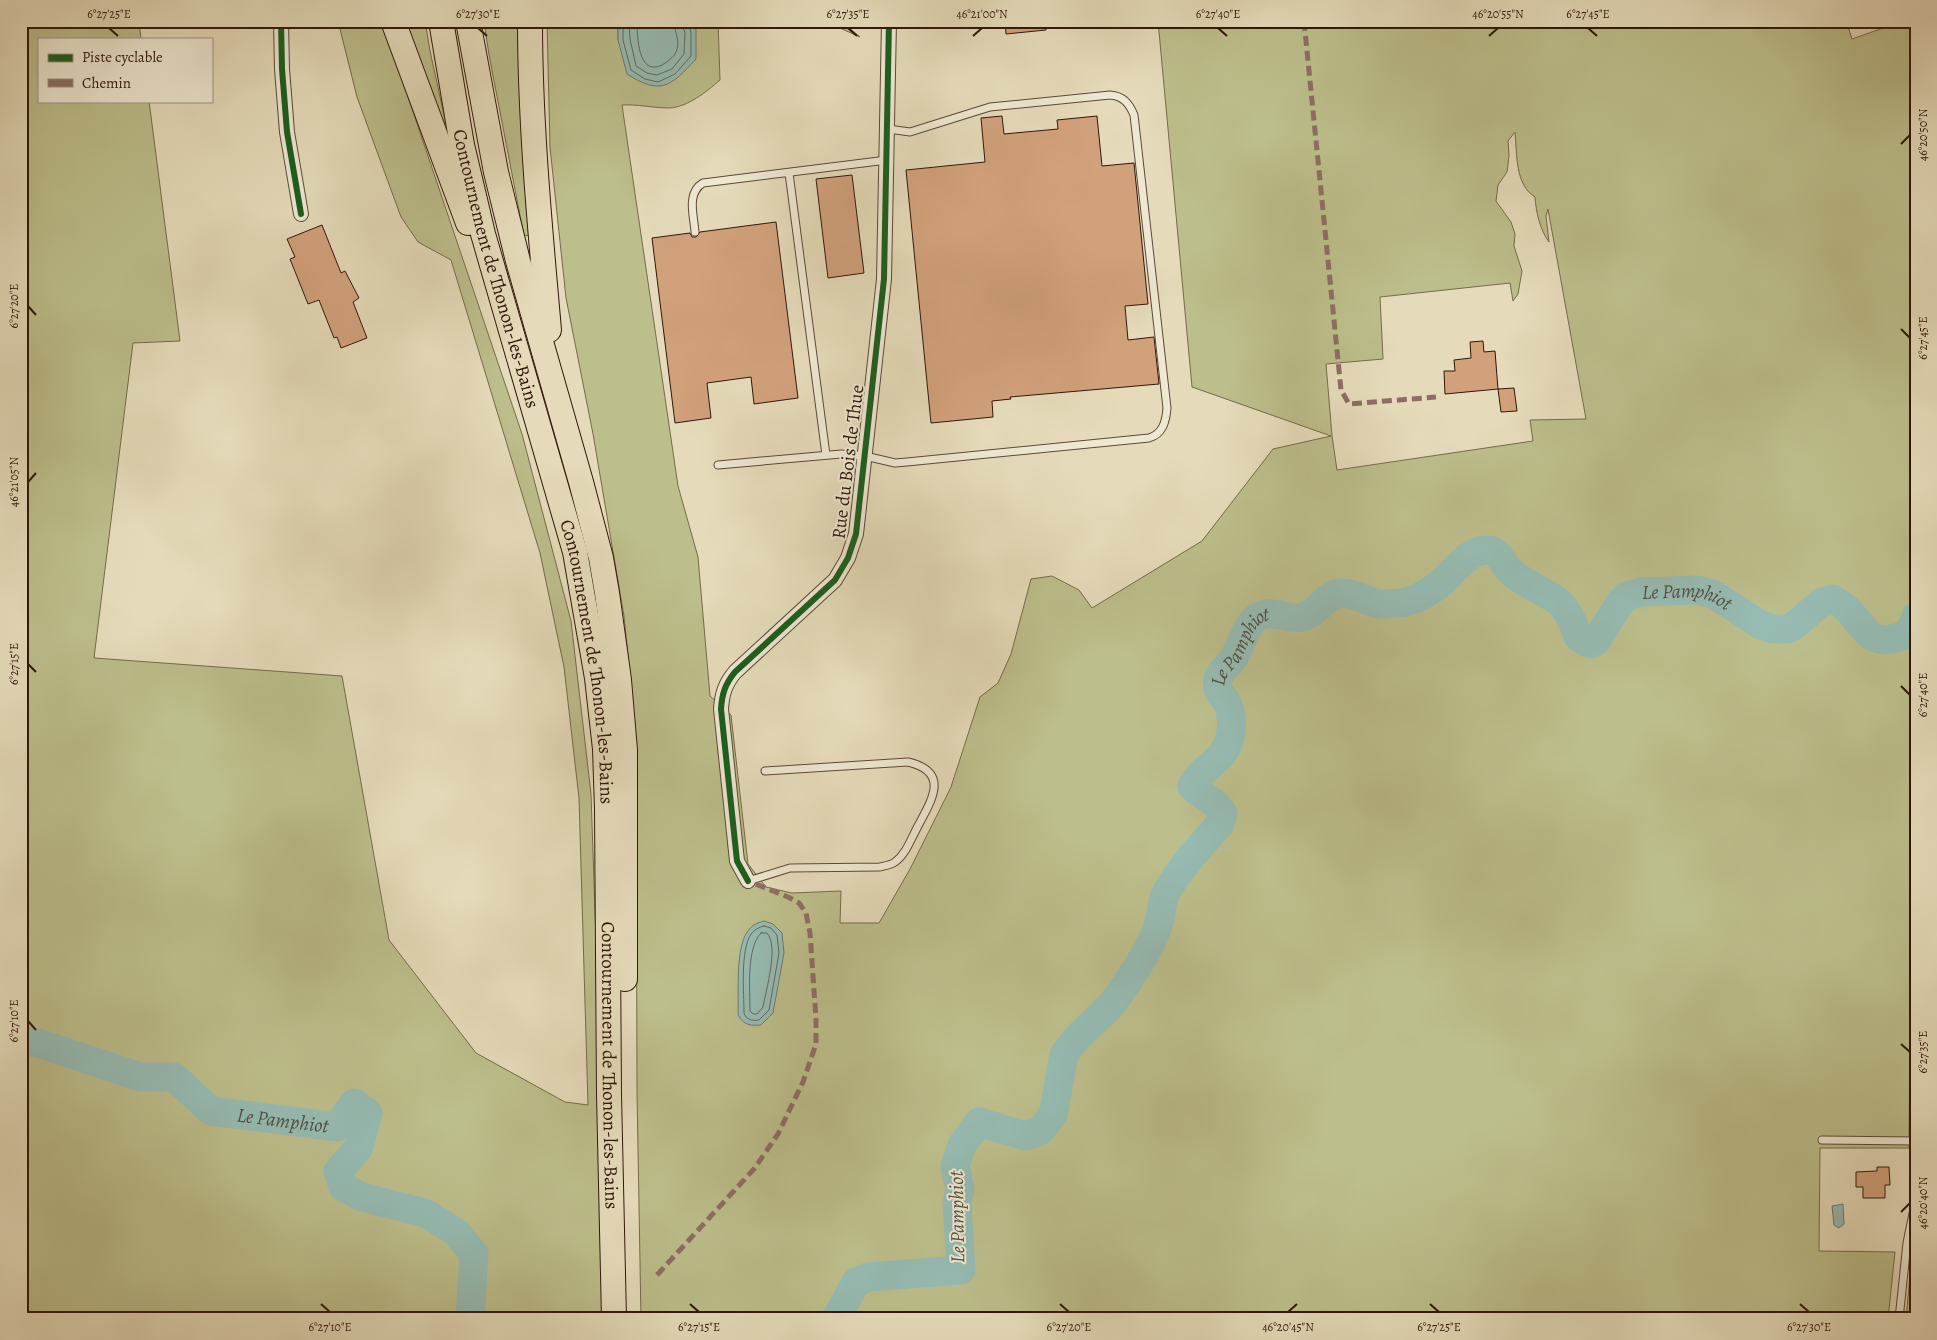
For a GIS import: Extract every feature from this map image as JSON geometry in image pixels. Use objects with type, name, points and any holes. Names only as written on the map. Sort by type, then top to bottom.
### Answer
[{"type":"highway","points":[[393,21],[408,58],[441,154],[510,331]]},
{"type":"highway","name":"Contournement de Thonon-les-Bains","points":[[441,21],[462,145],[482,234],[575,552],[598,678],[605,749],[627,1319]]},
{"type":"highway","name":"Contournement de Thonon-les-Bains","points":[[468,21],[496,172],[518,261],[554,384],[601,558],[620,680],[625,750],[614,1319]]},
{"type":"highway","points":[[530,21],[531,75],[541,238],[554,384]]},
{"type":"street","points":[[281,21],[282,69],[287,132],[301,214]]},
{"type":"street","name":"Rue du Bois de Thue","points":[[748,881],[737,861],[722,709],[724,688],[742,665],[823,593],[840,572],[852,551],[856,534],[884,279],[889,21]]},
{"type":"lane","points":[[718,465],[841,454],[865,456],[889,462],[907,462],[1149,438],[1156,436],[1161,431],[1166,414],[1134,115],[1127,103],[1117,96],[1110,95],[990,107],[910,132],[888,129]]},
{"type":"lane","points":[[695,232],[692,201],[694,193],[700,185],[887,160]]},
{"type":"lane","points":[[789,173],[826,455]]},
{"type":"lane","points":[[748,881],[790,868],[880,867],[893,864],[904,854],[934,793],[934,781],[928,771],[920,765],[908,762],[765,771]]},
{"type":"lane","points":[[1822,1140],[1916,1141]]},
{"type":"lane","points":[[1899,1319],[1907,1242],[1916,1199]]},
{"type":"green space","points":[[21,21],[139,21],[141,38],[38,38],[38,102],[149,102],[180,341],[133,343],[94,658],[342,676],[389,940],[476,1053],[565,1102],[588,1105],[579,798],[564,667],[540,553],[451,260],[418,242],[401,217],[357,97],[338,21],[381,21],[522,434],[571,621],[591,794],[604,1176],[604,1319],[21,1319]]},
{"type":"green space","points":[[401,21],[425,21],[452,152]]},
{"type":"green space","points":[[484,21],[526,21],[530,235],[524,236]]},
{"type":"green space","points":[[547,21],[618,21],[618,40],[696,30],[691,21],[718,21],[720,80],[696,98],[676,107],[622,105],[678,486],[698,557],[710,696],[731,715],[748,864],[766,887],[792,893],[841,891],[840,923],[879,923],[910,869],[951,787],[980,697],[998,683],[1011,654],[1031,579],[1052,576],[1079,590],[1092,608],[1202,541],[1273,449],[1331,436],[1192,387],[1158,21],[1846,21],[1852,39],[1903,21],[1916,21],[1916,996],[1910,997],[1909,1148],[1820,1148],[1819,1251],[1895,1252],[1888,1319],[641,1319],[637,1092],[636,736],[624,616],[593,434],[566,298],[550,147]],"holes":[[[1515,132],[1520,177],[1528,192],[1535,197],[1539,221],[1549,242],[1546,216],[1548,209],[1586,419],[1530,420],[1533,441],[1337,470],[1326,364],[1383,359],[1380,297],[1510,283],[1513,301],[1518,294],[1522,271],[1514,246],[1515,234],[1511,222],[1496,201],[1498,185],[1507,172],[1508,141]]]},
{"type":"green space","points":[[824,21],[841,21],[860,37]]},
{"type":"green space","points":[[1910,1274],[1916,1274],[1916,1319],[1906,1319]]},
{"type":"water","points":[[618,21],[691,21],[696,30],[696,59],[679,76],[665,85],[649,85],[639,81],[627,74],[618,40]]},
{"type":"water","points":[[764,921],[773,924],[782,933],[784,953],[773,1013],[761,1025],[750,1025],[745,1023],[738,1015],[739,959],[744,938],[748,931],[755,924]]},
{"type":"water","points":[[1843,1204],[1844,1224],[1839,1228],[1834,1225],[1832,1206]]},
{"type":"building","points":[[1005,21],[1046,21],[1046,30],[1006,34]]},
{"type":"building","points":[[1002,116],[1004,134],[1058,129],[1057,120],[1097,116],[1102,166],[1134,163],[1148,304],[1125,306],[1128,340],[1154,337],[1159,384],[1010,397],[1011,399],[992,401],[993,417],[931,423],[906,170],[985,162],[981,118]]},
{"type":"building","points":[[852,175],[864,273],[828,278],[816,179]]},
{"type":"building","points":[[776,222],[798,398],[754,404],[751,377],[707,383],[711,418],[675,423],[652,238],[690,233],[692,237],[696,237],[700,232]]},
{"type":"building","points":[[322,225],[341,273],[345,271],[359,298],[353,302],[367,338],[341,348],[337,337],[334,338],[319,300],[308,304],[290,259],[295,257],[287,239]]},
{"type":"building","points":[[1483,341],[1484,352],[1495,351],[1498,389],[1445,394],[1444,371],[1455,371],[1454,360],[1471,358],[1470,342]]},
{"type":"building","points":[[1514,388],[1517,411],[1501,412],[1498,389]]},
{"type":"building","points":[[1877,1167],[1889,1167],[1890,1185],[1885,1185],[1885,1198],[1863,1198],[1863,1187],[1856,1187],[1856,1172],[1877,1171]]},
{"type":"waterway","name":"Le Pamphiot","points":[[836,1319],[856,1282],[868,1277],[961,1270],[957,1204],[960,1189],[955,1166],[962,1145],[979,1122],[1026,1136],[1041,1130],[1053,1115],[1064,1055],[1076,1039],[1112,1004],[1123,988],[1155,935],[1166,893],[1191,857],[1220,824],[1223,814],[1220,809],[1192,786],[1196,779],[1222,754],[1229,741],[1232,726],[1231,716],[1226,701],[1219,690],[1218,678],[1235,656],[1248,627],[1255,619],[1266,614],[1302,617],[1308,615],[1334,594],[1340,593],[1350,594],[1380,604],[1409,601],[1433,589],[1473,554],[1488,550],[1498,555],[1509,570],[1527,584],[1559,602],[1568,613],[1579,638],[1591,644],[1596,641],[1620,603],[1627,596],[1641,592],[1697,590],[1715,595],[1759,624],[1772,629],[1787,629],[1795,625],[1822,602],[1833,599],[1847,609],[1873,637],[1887,640],[1907,633],[1916,616]]},
{"type":"waterway","name":"Le Pamphiot","points":[[21,1041],[38,1043],[140,1077],[174,1077],[211,1111],[337,1127],[354,1103],[368,1113],[358,1149],[338,1171],[343,1187],[362,1197],[425,1213],[456,1232],[474,1254],[470,1319]]},
{"type":"marked path","points":[[1304,21],[1341,390],[1349,404],[1436,397]]},
{"type":"marked path","points":[[657,1275],[754,1169],[778,1134],[803,1082],[816,1044],[810,933],[806,913],[799,903],[748,881]]},
{"type":"cycle path","points":[[281,21],[282,69],[287,132],[301,214]]},
{"type":"cycle path","points":[[748,881],[737,861],[721,709],[722,699],[726,685],[735,672],[835,580],[848,558],[856,534],[884,279],[889,21]]}]
